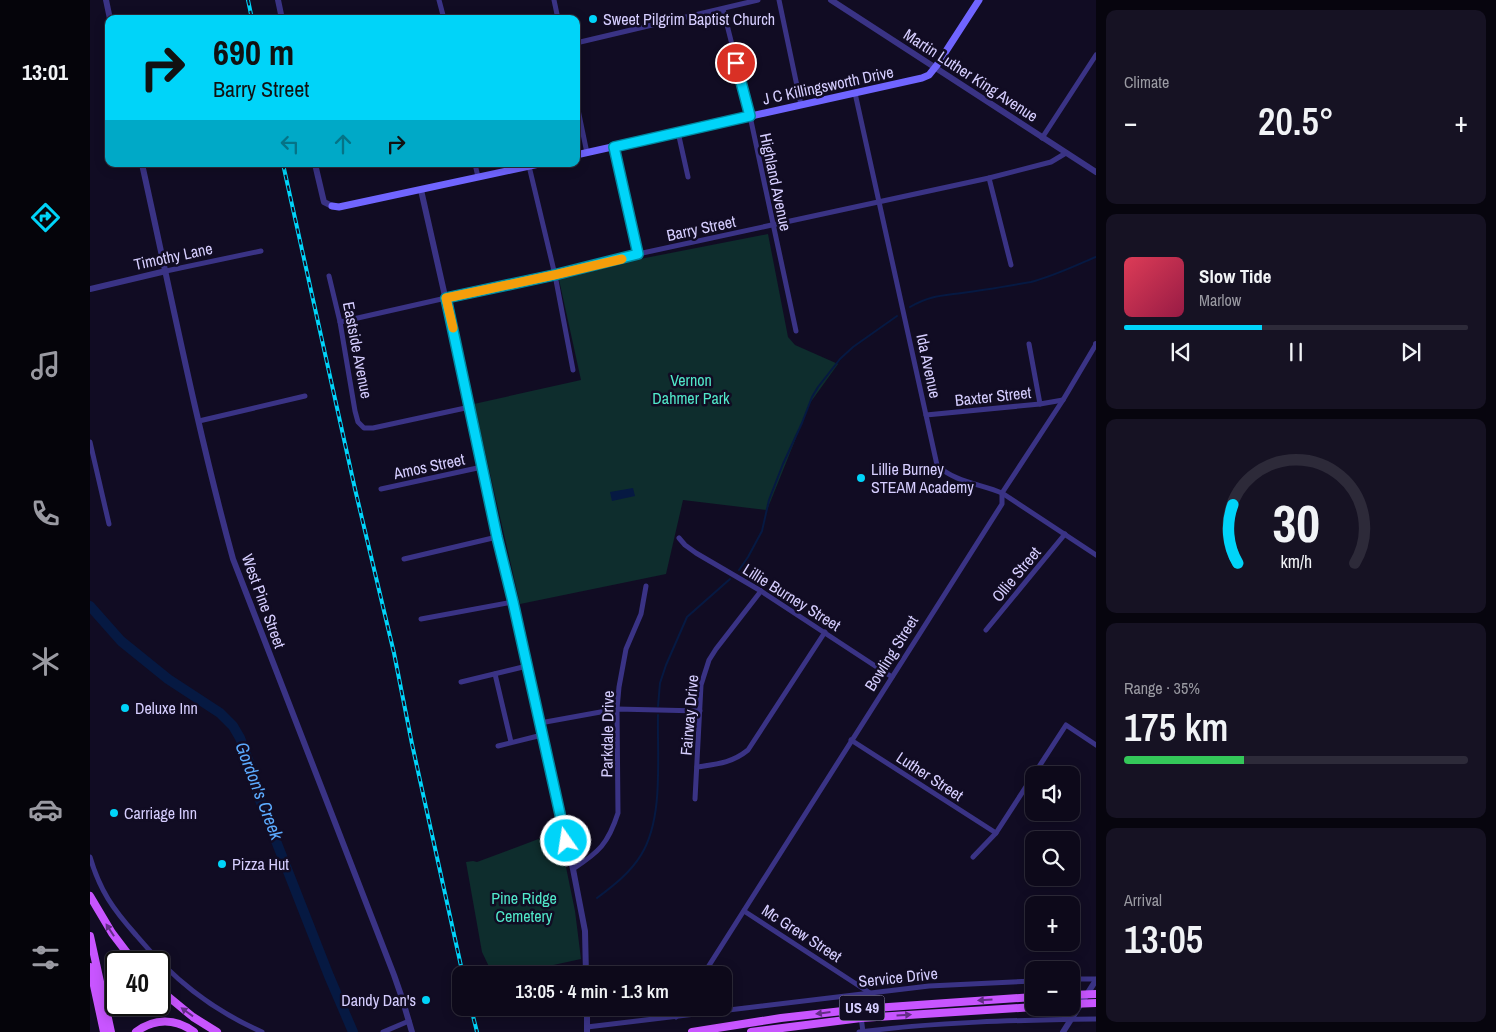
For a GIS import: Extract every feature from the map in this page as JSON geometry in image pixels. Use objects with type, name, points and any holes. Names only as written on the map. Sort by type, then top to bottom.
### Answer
[{"type":"main road","points":[[935,68],[979,0]]},
{"type":"main road","name":"J C Killingsworth Drive","points":[[580,154],[922,78],[929,75],[935,68]]},
{"type":"main road","points":[[332,206],[339,207],[524,167]]},
{"type":"main road","points":[[90,896],[112,933],[126,951]]},
{"type":"main road","points":[[90,936],[111,1032]]},
{"type":"main road","points":[[90,967],[104,1032]]},
{"type":"main road","points":[[1080,994],[1096,994]]},
{"type":"main road","points":[[170,998],[217,1032]]},
{"type":"main road","name":"US 49","points":[[692,1032],[781,1018],[860,1009],[1025,998]]},
{"type":"main road","points":[[1080,1004],[1096,1003]]},
{"type":"main road","name":"US 49","points":[[751,1032],[862,1018],[1025,1008]]},
{"type":"main road","points":[[136,1032],[151,1023],[162,1021],[179,1023],[194,1032]]},
{"type":"street","points":[[106,0],[109,15]]},
{"type":"street","points":[[278,0],[281,15]]},
{"type":"street","points":[[439,0],[443,15]]},
{"type":"street","points":[[554,0],[557,15]]},
{"type":"street","points":[[580,43],[758,0]]},
{"type":"street","points":[[779,0],[801,105]]},
{"type":"street","name":"Martin Luther King Avenue","points":[[831,0],[1096,172]]},
{"type":"street","name":"Highland Avenue","points":[[723,9],[750,116],[772,226],[796,331]]},
{"type":"street","points":[[1042,138],[1096,55]]},
{"type":"street","name":"Ida Avenue","points":[[855,93],[937,464],[948,474],[1002,493],[1096,555]]},
{"type":"street","points":[[580,119],[587,153]]},
{"type":"street","points":[[678,132],[688,177]]},
{"type":"street","points":[[614,147],[638,254]]},
{"type":"street","name":"Barry Street","points":[[340,322],[554,275],[638,254],[989,178],[1051,162],[1066,153]]},
{"type":"street","name":"West Pine Street","points":[[143,167],[199,421],[233,558],[394,975],[412,1032]]},
{"type":"street","points":[[316,167],[324,202],[332,206]]},
{"type":"street","points":[[476,167],[478,177]]},
{"type":"street","points":[[529,167],[573,370]]},
{"type":"street","points":[[989,178],[1010,265]]},
{"type":"street","points":[[421,190],[497,537],[573,869],[584,931],[586,966]]},
{"type":"street","name":"Timothy Lane","points":[[90,289],[261,251]]},
{"type":"street","name":"Eastside Avenue","points":[[329,276],[340,322],[358,422],[364,428],[373,428],[470,407]]},
{"type":"street","points":[[1029,344],[1040,404]]},
{"type":"street","name":"Bowling Street","points":[[709,966],[1002,504],[1002,493],[1063,400],[1096,345]]},
{"type":"street","points":[[199,421],[305,396]]},
{"type":"street","name":"Baxter Street","points":[[926,415],[1063,400]]},
{"type":"street","points":[[90,442],[108,524]]},
{"type":"street","name":"Amos Street","points":[[381,489],[482,467]]},
{"type":"street","name":"Ollie Street","points":[[986,630],[1065,534]]},
{"type":"street","points":[[404,559],[497,537]]},
{"type":"street","name":"Lillie Burney Street","points":[[680,538],[685,545],[696,553],[762,592],[892,677]]},
{"type":"street","name":"Parkdale Drive","points":[[573,869],[599,851],[613,828],[618,813],[617,710],[626,649],[641,614],[646,586]]},
{"type":"street","name":"Fairway Drive","points":[[695,799],[702,685],[709,660],[762,592]]},
{"type":"street","points":[[422,619],[513,602]]},
{"type":"street","points":[[697,767],[724,764],[748,750],[825,632]]},
{"type":"street","points":[[461,682],[527,666]]},
{"type":"street","points":[[495,674],[511,742]]},
{"type":"street","points":[[540,723],[617,710],[700,712]]},
{"type":"street","points":[[973,857],[996,833],[1066,725],[1096,745]]},
{"type":"street","points":[[498,746],[542,735]]},
{"type":"street","name":"Luther Street","points":[[851,740],[996,833]]},
{"type":"street","points":[[90,857],[95,876],[106,898],[158,961],[197,996],[234,1019],[262,1032]]},
{"type":"street","name":"Mc Grew Street","points":[[744,911],[870,993]]},
{"type":"street","points":[[1080,979],[1096,980]]},
{"type":"street","points":[[1080,1004],[1096,980]]},
{"type":"street","name":"Service Drive","points":[[587,1030],[676,1017],[948,984],[1025,981]]},
{"type":"street","points":[[860,1009],[863,1032]]},
{"type":"street","points":[[587,1016],[587,1030]]},
{"type":"street","points":[[1063,1032],[1074,1016]]},
{"type":"street","points":[[859,1032],[924,1026],[1096,1019]]},
{"type":"street","points":[[383,1032],[409,1021]]},
{"type":"green space","name":"Vernon Dahmer Park","points":[[768,234],[788,337],[795,345],[838,364],[810,403],[767,510],[683,500],[666,574],[520,604],[474,404],[581,380],[558,275]]},
{"type":"green space","name":"Pine Ridge Cemetery","points":[[557,832],[559,833],[575,911],[581,959],[549,966],[489,966],[482,952],[466,862],[477,862]]},
{"type":"water","points":[[633,488],[635,496],[612,501],[610,492]]},
{"type":"waterway","points":[[910,307],[935,297],[1031,282],[1056,274],[1096,257]]},
{"type":"waterway","points":[[739,570],[762,531],[769,500],[812,397],[818,387],[840,359],[853,347],[897,316]]},
{"type":"waterway","points":[[658,706],[660,683],[687,617],[730,579]]},
{"type":"waterway","name":"Gordon's Creek","points":[[90,606],[121,641],[168,679],[220,713],[233,726],[240,738],[252,770],[258,795],[353,1032]]},
{"type":"waterway","points":[[597,898],[632,868],[648,840],[653,823],[658,787],[658,715]]},
{"type":"railway","points":[[248,0],[251,15]]},
{"type":"railway","points":[[284,167],[355,489],[394,653],[461,966]]},
{"type":"railway","points":[[473,1016],[477,1032]]},
{"type":"slow traffic","points":[[453,328],[446,298],[622,259]]},
{"type":"place","name":"Sweet Pilgrim Baptist Church","points":[[593,19]]},
{"type":"place","name":"Lillie Burney STEAM Academy","points":[[861,478]]},
{"type":"place","name":"Deluxe Inn","points":[[125,708]]},
{"type":"place","name":"Carriage Inn","points":[[114,813]]},
{"type":"place","name":"Pizza Hut","points":[[222,864]]},
{"type":"place","name":"Dandy Dan's","points":[[426,1000]]},
{"type":"route","points":[[566,841],[497,537],[446,298],[554,275],[638,254],[614,147],[750,116],[736,63]]}]
